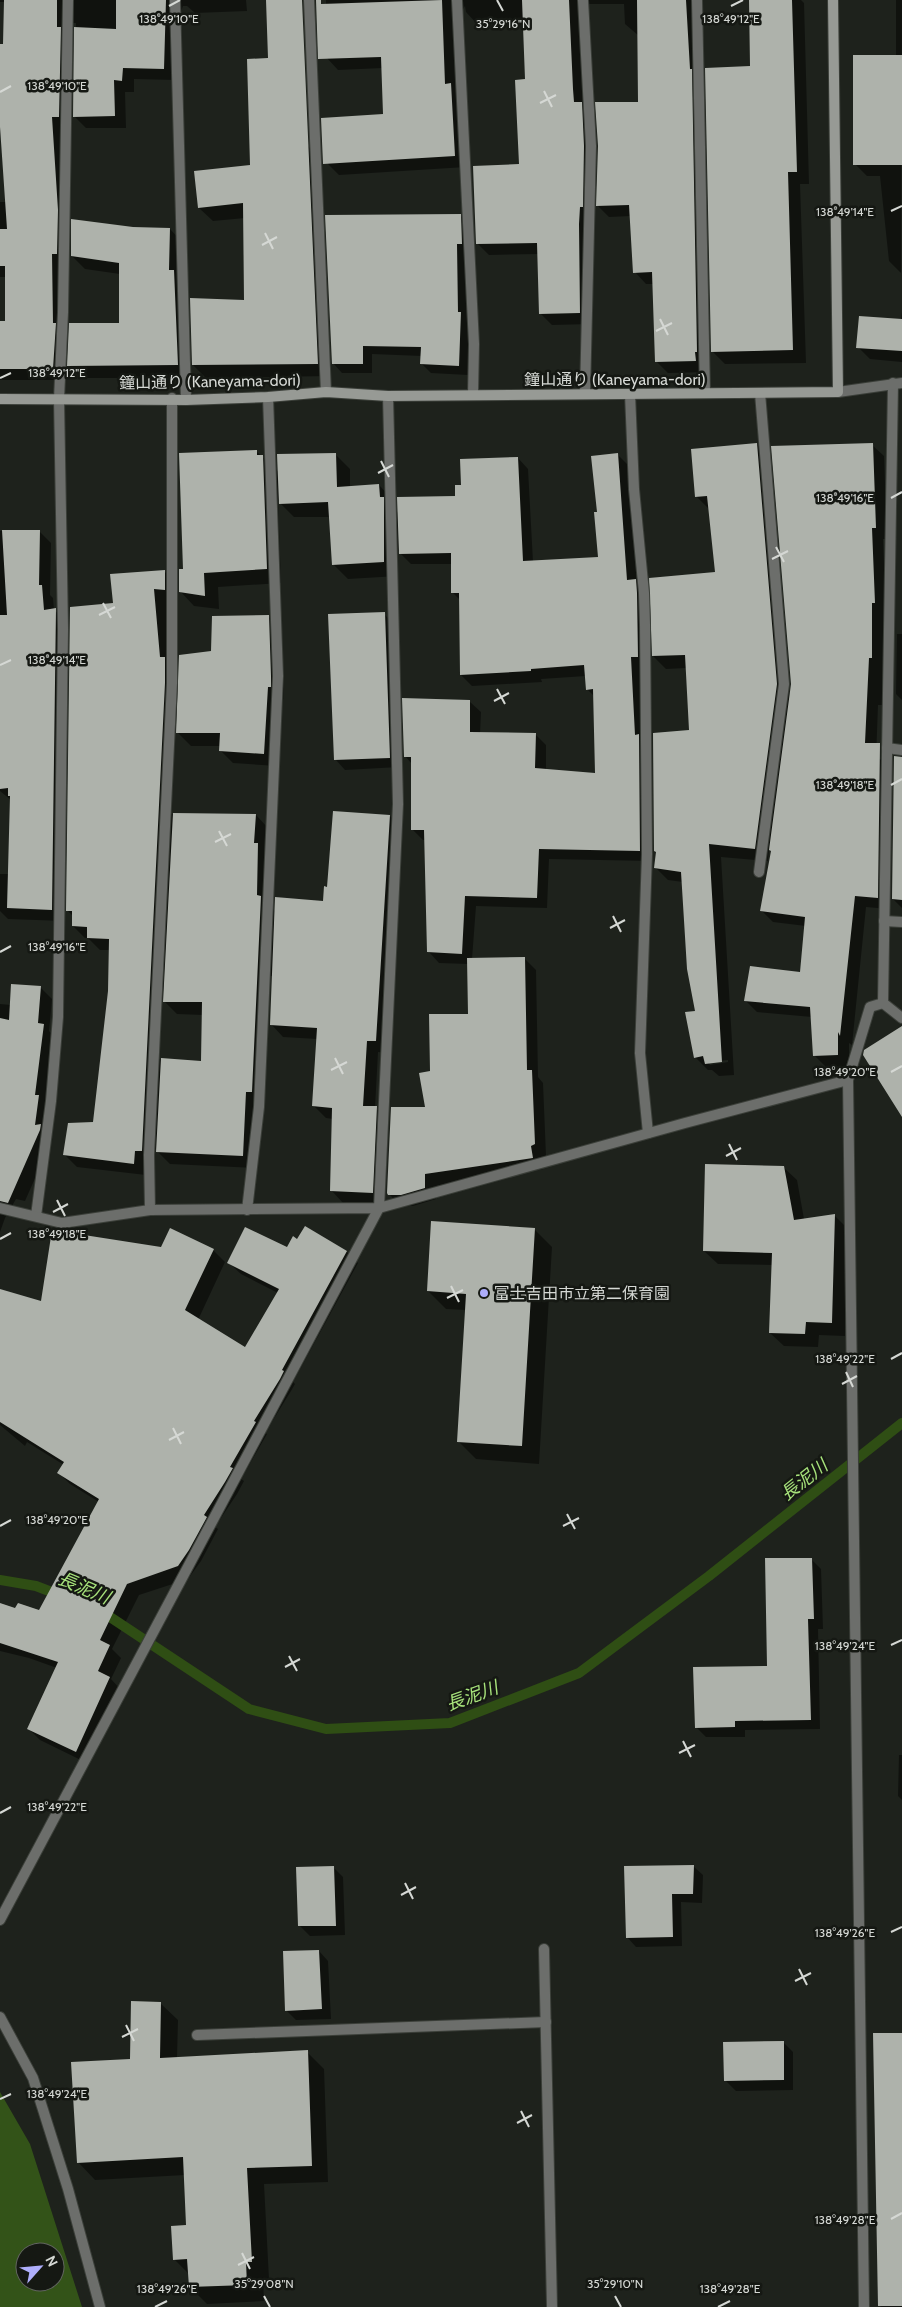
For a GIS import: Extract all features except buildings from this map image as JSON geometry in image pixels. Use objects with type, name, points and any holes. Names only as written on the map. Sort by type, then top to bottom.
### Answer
[{"type":"main road","points":[[833,0],[838,392]]},
{"type":"main road","name":"鐘山通り (Kaneyama-dori)","points":[[0,399],[172,398],[186,400],[268,397],[326,392],[388,396],[838,392]]},
{"type":"street","points":[[36,1216],[51,1102],[58,1017],[63,628],[59,399],[63,303],[68,0]]},
{"type":"street","points":[[175,0],[186,400]]},
{"type":"street","points":[[309,0],[326,392]]},
{"type":"street","points":[[457,0],[474,344],[473,395]]},
{"type":"street","points":[[584,0],[591,146],[585,394]]},
{"type":"street","points":[[697,0],[705,393]]},
{"type":"street","points":[[838,392],[898,383],[887,748],[882,1003]]},
{"type":"street","points":[[759,872],[784,684],[760,393]]},
{"type":"street","points":[[630,394],[634,488],[644,593],[645,625],[647,854],[640,1053],[648,1133]]},
{"type":"street","points":[[0,1920],[380,1208],[398,804],[388,396]]},
{"type":"street","points":[[247,1210],[259,1107],[278,676],[268,397]]},
{"type":"street","points":[[150,1210],[150,1155],[172,683],[172,398]]},
{"type":"street","points":[[887,748],[902,750]]},
{"type":"street","points":[[884,921],[902,922]]},
{"type":"street","points":[[882,1003],[902,1018]]},
{"type":"street","points":[[864,2307],[848,1080],[870,1007],[882,1003]]},
{"type":"street","points":[[0,1208],[62,1223],[150,1210],[380,1208],[648,1133],[848,1080]]},
{"type":"street","points":[[544,1949],[552,2307]]},
{"type":"street","points":[[0,2017],[33,2078],[68,2189],[100,2307]]},
{"type":"street","points":[[197,2035],[546,2022]]},
{"type":"green space","points":[[0,2092],[30,2144],[61,2242],[15,2242],[15,2292],[65,2292],[65,2254],[82,2307],[0,2307]]},
{"type":"waterway","name":"長泥川","points":[[101,1611],[249,1709],[326,1729],[450,1723],[579,1673],[709,1576],[902,1423]]},
{"type":"waterway","name":"長泥川","points":[[0,1580],[36,1586],[62,1596]]},
{"type":"place","name":"富士吉田市立第二保育園","points":[[484,1293]]}]
